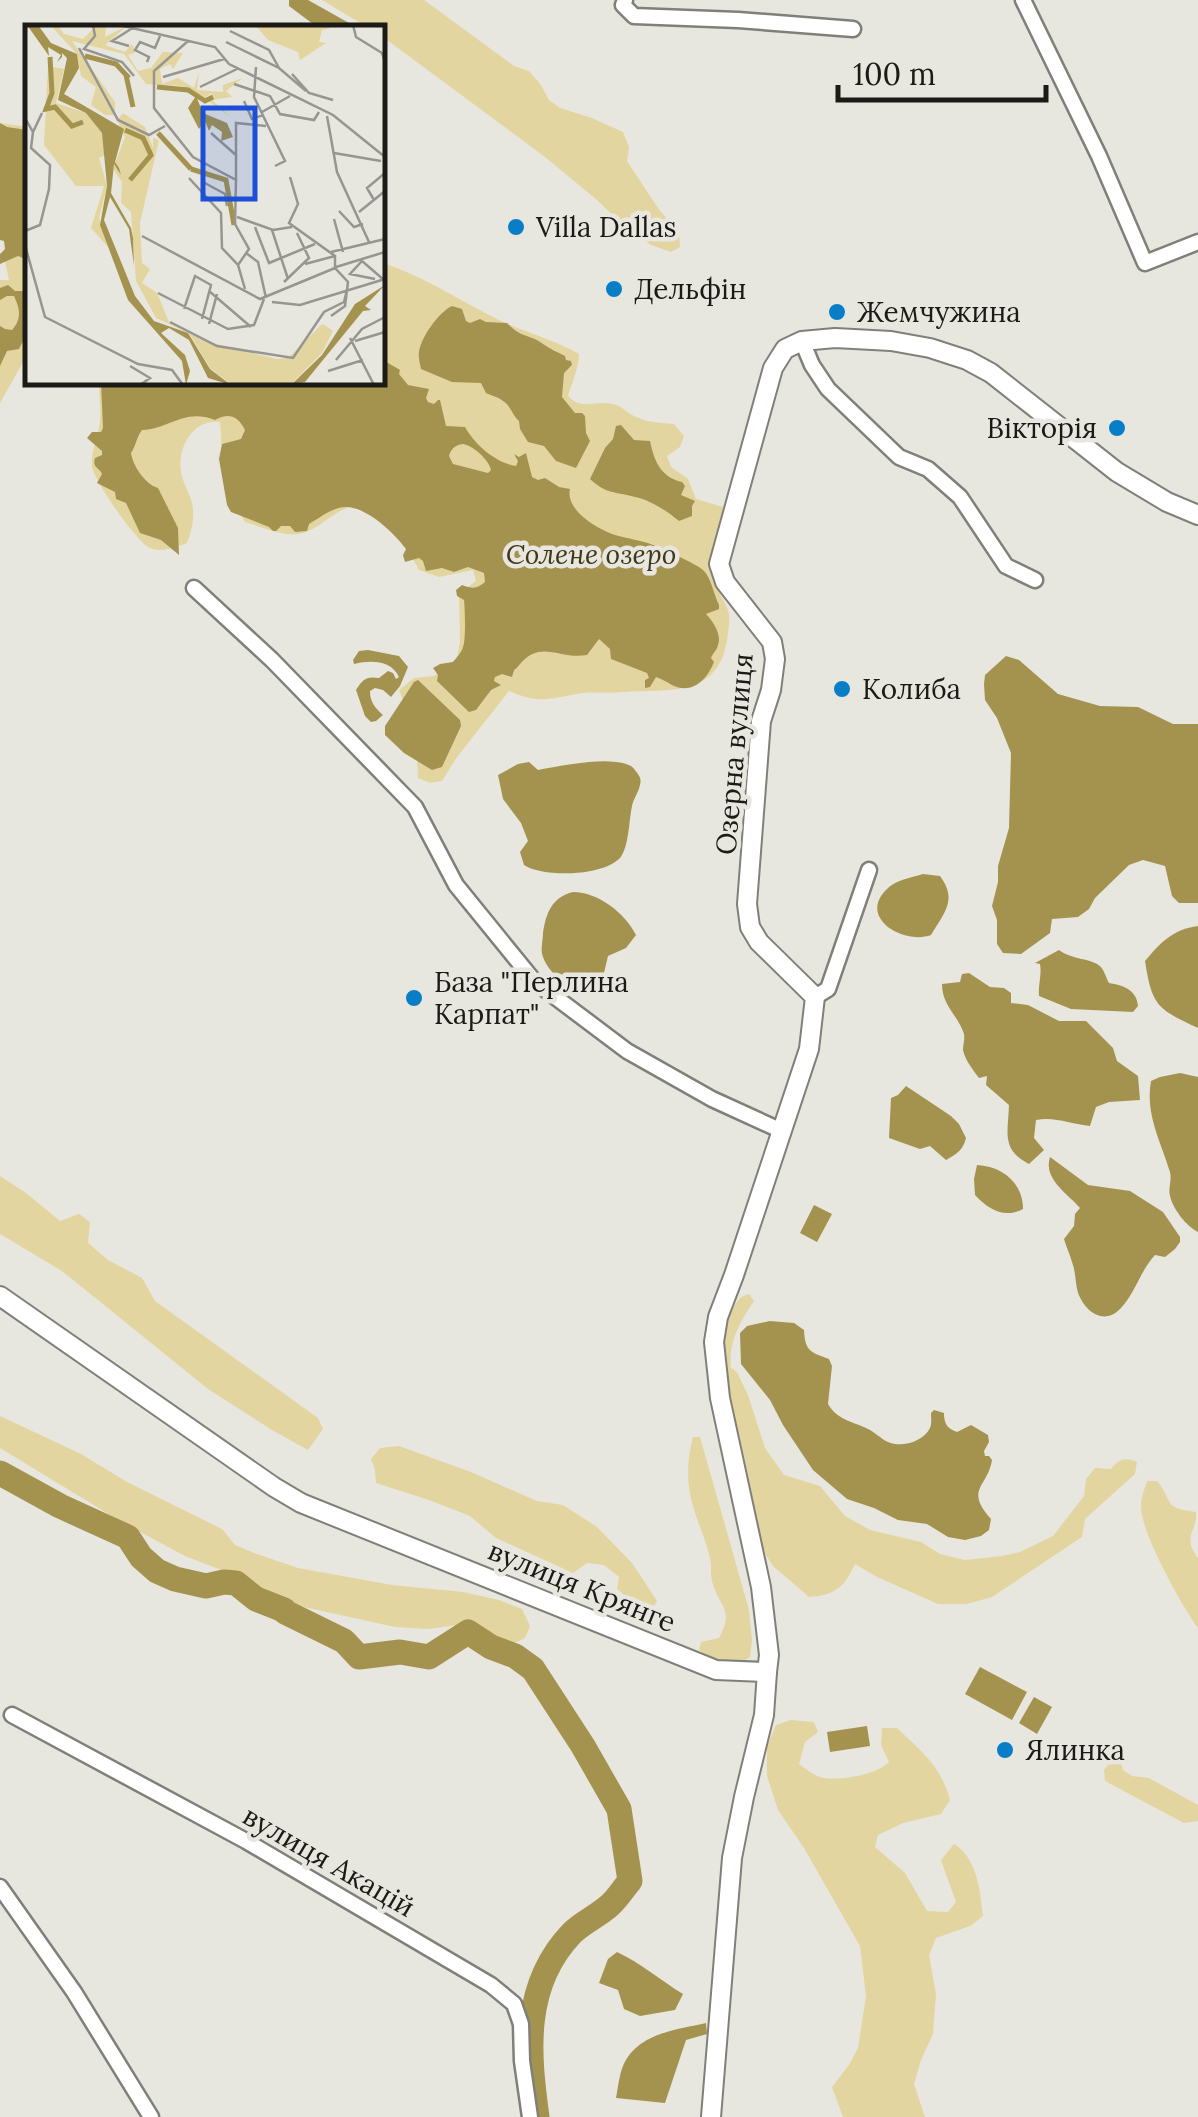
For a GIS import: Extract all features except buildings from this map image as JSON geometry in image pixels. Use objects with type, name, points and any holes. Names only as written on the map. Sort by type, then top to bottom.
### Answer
[{"type":"street","points":[[625,0],[623,5],[634,16],[853,29]]},
{"type":"street","points":[[1023,0],[1100,156],[1146,263],[1198,242]]},
{"type":"street","points":[[1035,580],[1006,566],[960,496],[928,470],[899,457],[828,389],[802,341],[891,341],[967,360],[991,373],[1117,472],[1167,502],[1198,515]]},
{"type":"street","name":"Озерна вулиця","points":[[802,341],[785,349],[773,368],[719,564],[725,582],[772,642],[775,659],[761,721],[747,904],[750,927],[759,942],[815,997]]},
{"type":"street","points":[[194,588],[272,660],[416,807],[456,885],[534,982],[627,1050],[712,1099],[782,1132]]},
{"type":"street","points":[[712,2117],[732,1858],[764,1715],[768,1655],[760,1587],[720,1398],[714,1342],[718,1317],[809,1049],[815,997],[828,988],[869,870]]},
{"type":"street","name":"вулиця Крянге","points":[[0,1296],[301,1503],[716,1670],[767,1672]]},
{"type":"street","name":"вулиця Акацій","points":[[12,1715],[246,1841],[491,1985],[514,2004],[521,2024],[530,2117]]},
{"type":"street","points":[[0,1887],[74,1992],[151,2117]]},
{"type":"green space","points":[[322,0],[424,0],[514,66],[529,71],[549,100],[560,108],[623,132],[629,147],[627,161],[679,232],[680,247],[671,252],[651,245],[625,227],[545,157],[385,38],[385,25],[364,25]]},
{"type":"green space","points":[[0,123],[25,127],[25,359],[0,403],[0,280],[9,280],[4,257],[7,248],[0,230]]},
{"type":"green space","name":"Солене озеро","points":[[385,264],[398,268],[502,321],[579,354],[568,396],[573,400],[616,405],[643,420],[674,424],[684,436],[680,447],[667,456],[671,467],[688,479],[696,499],[726,508],[710,568],[729,617],[722,659],[702,681],[673,690],[543,699],[509,691],[442,781],[430,783],[418,778],[416,732],[399,690],[414,678],[434,676],[457,658],[459,594],[476,581],[473,570],[439,577],[419,570],[389,527],[357,507],[347,508],[298,534],[245,522],[237,508],[222,451],[220,422],[202,425],[184,445],[181,472],[193,513],[187,543],[168,549],[150,548],[127,524],[92,467],[100,421],[99,385],[385,385]]},
{"type":"green space","points":[[0,1176],[60,1221],[79,1214],[90,1222],[88,1243],[108,1260],[142,1278],[155,1301],[318,1418],[323,1429],[308,1450],[208,1389],[62,1271],[0,1234]]},
{"type":"green space","points":[[749,1294],[754,1301],[733,1341],[731,1368],[748,1395],[765,1448],[784,1475],[820,1486],[845,1516],[870,1530],[921,1542],[940,1554],[965,1560],[1002,1556],[1053,1536],[1084,1496],[1086,1479],[1095,1468],[1111,1469],[1120,1461],[1129,1460],[1137,1462],[1135,1474],[1085,1519],[1082,1537],[992,1597],[967,1604],[938,1604],[855,1564],[838,1589],[809,1597],[773,1566],[762,1549],[733,1436],[721,1340],[728,1316],[741,1297]]},
{"type":"green space","points":[[0,1416],[222,1529],[235,1545],[254,1553],[298,1568],[499,1600],[522,1609],[530,1626],[525,1638],[512,1644],[457,1625],[428,1629],[395,1627],[304,1607],[259,1590],[125,1524],[0,1448]]},
{"type":"green space","points":[[693,1437],[700,1437],[749,1610],[750,1657],[736,1663],[716,1663],[699,1649],[701,1642],[719,1638],[726,1614],[712,1581],[711,1561],[691,1498],[688,1472]]},
{"type":"green space","points":[[399,1446],[537,1501],[563,1505],[597,1527],[632,1563],[657,1601],[652,1610],[641,1609],[617,1589],[619,1577],[604,1565],[587,1563],[573,1573],[496,1538],[470,1516],[376,1483],[371,1459],[380,1448]]},
{"type":"green space","points":[[1147,1481],[1157,1481],[1173,1506],[1196,1512],[1190,1539],[1198,1558],[1198,1628],[1147,1533],[1141,1505]]},
{"type":"green space","points":[[791,1720],[814,1722],[818,1732],[805,1742],[799,1764],[815,1775],[836,1779],[876,1771],[889,1762],[881,1745],[882,1728],[897,1728],[936,1769],[950,1800],[941,1814],[903,1823],[878,1835],[875,1847],[905,1873],[927,1911],[948,1912],[956,1902],[941,1860],[954,1844],[968,1858],[976,1876],[983,1916],[970,1926],[936,1938],[929,1955],[936,1994],[933,2034],[914,2084],[925,2117],[843,2117],[832,2087],[858,2048],[866,1996],[860,1946],[778,1810],[767,1776],[767,1747],[776,1725]]},
{"type":"green space","points":[[1112,1760],[1121,1762],[1123,1770],[1132,1776],[1149,1778],[1198,1805],[1198,1821],[1184,1823],[1105,1781],[1104,1770]]},
{"type":"shaded area","points":[[289,0],[308,0],[351,25],[314,25],[289,6]]},
{"type":"shaded area","points":[[0,123],[25,130],[25,263],[18,256],[0,264],[0,254],[5,249],[4,241],[0,240]]},
{"type":"shaded area","points":[[8,285],[15,291],[25,291],[25,321],[19,349],[7,351],[0,366],[0,326],[12,330],[19,310],[14,296],[0,300],[0,288]]},
{"type":"shaded area","points":[[452,306],[462,309],[470,323],[480,319],[507,323],[571,361],[564,373],[562,397],[575,413],[585,416],[590,441],[576,468],[556,461],[544,446],[528,442],[508,405],[486,393],[481,383],[452,382],[421,369],[423,339],[436,319]]},
{"type":"shaded area","points":[[385,361],[400,370],[408,385],[429,389],[428,402],[440,400],[446,426],[465,427],[480,446],[508,464],[516,466],[514,454],[519,457],[526,453],[532,477],[570,489],[572,504],[592,523],[615,535],[658,547],[703,570],[719,605],[719,609],[706,614],[719,637],[711,658],[714,662],[703,680],[692,687],[679,688],[656,677],[645,688],[647,673],[611,659],[610,649],[599,639],[587,655],[543,651],[528,657],[512,677],[495,677],[494,681],[501,685],[469,712],[437,681],[433,668],[453,662],[465,638],[464,600],[456,590],[462,585],[480,586],[485,582],[484,573],[468,567],[454,572],[442,568],[426,571],[419,558],[405,562],[406,549],[395,536],[355,508],[332,510],[309,524],[307,531],[295,532],[290,526],[273,531],[231,512],[219,459],[222,444],[241,439],[245,430],[239,421],[225,416],[215,420],[194,416],[142,430],[131,453],[140,474],[158,488],[178,528],[179,555],[161,540],[140,533],[126,503],[97,483],[102,474],[94,461],[102,451],[87,438],[103,428],[101,385],[385,385]],"holes":[[[463,444],[487,462],[491,470],[488,473],[453,464],[449,456],[452,449]]]},
{"type":"shaded area","points":[[621,425],[634,440],[650,441],[659,467],[682,482],[685,486],[681,495],[695,501],[692,516],[679,521],[652,503],[606,490],[590,479],[613,439],[616,426]]},
{"type":"shaded area","points":[[359,651],[399,656],[408,667],[391,697],[383,690],[370,691],[383,715],[371,722],[356,690],[365,679],[379,678],[388,671],[396,679],[399,677],[391,667],[380,663],[354,664]]},
{"type":"shaded area","points":[[1006,656],[1019,660],[1058,694],[1100,706],[1138,707],[1173,724],[1198,724],[1198,903],[1179,903],[1172,896],[1165,866],[1143,860],[1129,865],[1078,917],[1052,919],[1050,933],[1021,954],[1003,953],[997,944],[997,920],[992,906],[1009,828],[1011,753],[985,700],[984,684],[985,675]]},
{"type":"shaded area","points":[[418,680],[460,720],[461,726],[442,767],[432,770],[404,753],[385,735],[385,726]]},
{"type":"shaded area","points":[[599,761],[633,768],[640,777],[640,785],[620,858],[587,872],[545,872],[524,865],[520,852],[528,841],[521,823],[503,799],[498,775],[529,762],[538,770]]},
{"type":"shaded area","points":[[923,874],[940,876],[945,885],[948,899],[944,913],[931,935],[898,933],[881,919],[877,910],[879,900],[894,884]]},
{"type":"shaded area","points":[[573,892],[610,905],[636,935],[626,948],[608,956],[604,973],[592,991],[563,982],[542,954],[548,913],[555,902]]},
{"type":"shaded area","points":[[1198,926],[1198,1028],[1159,1004],[1150,988],[1145,961],[1168,938]]},
{"type":"shaded area","points":[[1059,950],[1097,964],[1109,983],[1132,992],[1138,1006],[1133,1012],[1071,1009],[1039,996],[1040,964],[1035,963]]},
{"type":"shaded area","points":[[969,973],[990,987],[1011,993],[1011,1003],[1028,1005],[1059,1021],[1086,1021],[1113,1048],[1117,1061],[1138,1076],[1140,1100],[1096,1107],[1090,1126],[1036,1120],[1034,1138],[1044,1150],[1029,1164],[1020,1159],[1008,1140],[1009,1105],[986,1085],[987,1076],[979,1078],[967,1061],[964,1034],[943,992],[942,984],[960,982],[962,974]]},
{"type":"shaded area","points":[[1180,1073],[1198,1077],[1198,1232],[1177,1212],[1172,1201],[1170,1172],[1150,1105],[1151,1081]]},
{"type":"shaded area","points":[[906,1086],[959,1124],[966,1138],[956,1154],[946,1160],[930,1146],[920,1149],[889,1138],[891,1098]]},
{"type":"shaded area","points":[[1050,1157],[1088,1185],[1130,1191],[1163,1212],[1180,1237],[1175,1249],[1165,1257],[1155,1255],[1114,1314],[1095,1314],[1078,1293],[1064,1239],[1080,1208],[1053,1179]]},
{"type":"shaded area","points":[[977,1165],[995,1169],[1009,1178],[1019,1191],[1023,1209],[1003,1213],[980,1200],[975,1195]]},
{"type":"shaded area","points":[[814,1205],[832,1214],[817,1242],[800,1233]]},
{"type":"shaded area","points":[[770,1321],[794,1323],[804,1330],[810,1350],[829,1359],[832,1366],[828,1404],[840,1417],[871,1430],[885,1441],[905,1444],[922,1437],[930,1428],[934,1410],[944,1413],[947,1425],[957,1432],[971,1425],[988,1435],[984,1451],[992,1460],[978,1494],[991,1519],[989,1530],[965,1540],[948,1537],[927,1524],[898,1520],[847,1499],[813,1470],[770,1400],[741,1364],[740,1333],[747,1326]]},
{"type":"shaded area","points":[[980,1667],[1027,1692],[1012,1720],[965,1694]]},
{"type":"shaded area","points":[[1034,1697],[1052,1707],[1037,1734],[1019,1723]]},
{"type":"shaded area","points":[[867,1726],[870,1746],[830,1752],[827,1732]]},
{"type":"shaded area","points":[[617,1952],[683,1994],[675,2010],[640,2016],[624,2009],[618,1990],[599,1983],[608,1959]]},
{"type":"shaded area","points":[[706,2023],[707,2034],[686,2040],[665,2103],[616,2098],[623,2066],[638,2046],[670,2031]]},
{"type":"waterway","points":[[0,1473],[128,1537],[141,1557],[157,1571],[206,1586],[236,1583],[256,1599],[344,1641],[359,1657],[400,1652],[429,1657],[468,1632],[533,1669],[619,1809],[630,1881],[610,1905],[572,1933],[544,1975],[532,2020],[537,2117]]},
{"type":"place","name":"Villa Dallas","points":[[516,227]]},
{"type":"place","name":"Дельфін","points":[[614,289]]},
{"type":"place","name":"Жемчужина","points":[[837,312]]},
{"type":"place","name":"Вікторія","points":[[1117,428]]},
{"type":"place","name":"Колиба","points":[[842,689]]},
{"type":"place","name":"База \"Перлина Карпат\"","points":[[414,998]]},
{"type":"place","name":"Ялинка","points":[[1005,1750]]}]
